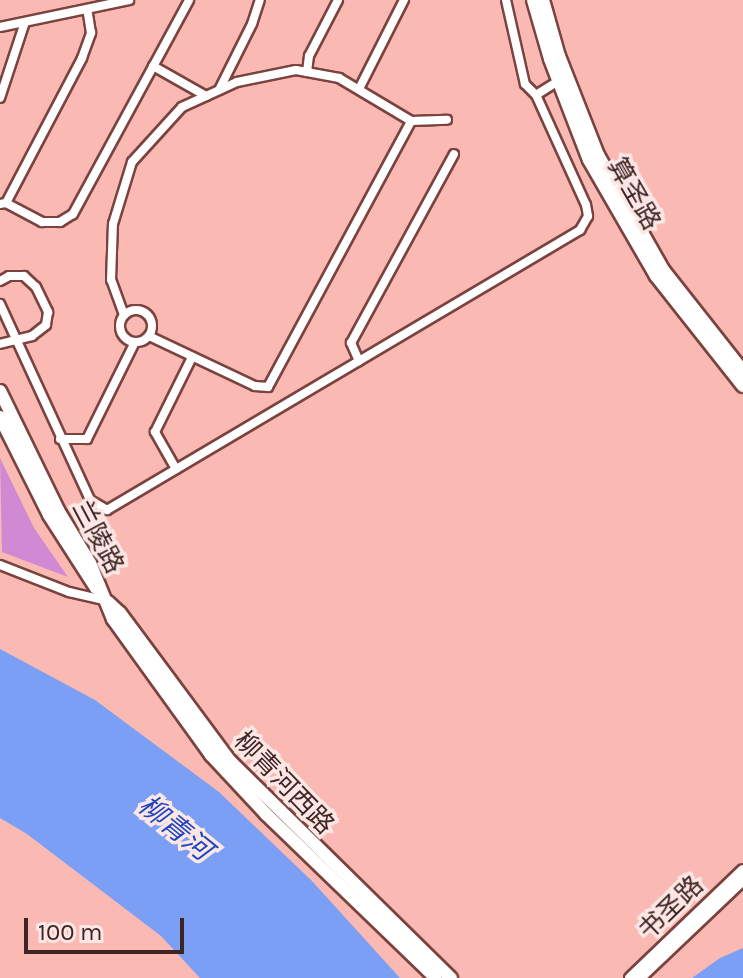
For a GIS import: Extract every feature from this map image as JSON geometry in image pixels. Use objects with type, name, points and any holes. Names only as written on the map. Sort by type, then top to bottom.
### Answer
[{"type":"main road","name":"算圣路","points":[[533,0],[558,81],[589,160],[656,276],[743,386]]},
{"type":"main road","name":"算圣路","points":[[543,0],[559,56],[598,155],[664,271],[743,371]]},
{"type":"main road","name":"兰陵路","points":[[0,391],[106,600]]},
{"type":"main road","name":"兰陵路","points":[[0,417],[49,515],[82,570],[106,600]]},
{"type":"main road","name":"柳青河西路","points":[[106,600],[113,619],[222,768],[436,978]]},
{"type":"main road","name":"柳青河西路","points":[[106,600],[120,613],[230,761],[451,978]]},
{"type":"street","points":[[0,27],[129,0]]},
{"type":"street","points":[[87,9],[91,33],[82,58],[3,204],[42,222],[60,222],[73,214],[189,0]]},
{"type":"street","points":[[218,91],[252,24],[260,0]]},
{"type":"street","points":[[307,72],[309,56],[338,0]]},
{"type":"street","points":[[359,89],[404,0]]},
{"type":"street","points":[[0,304],[90,500],[107,510],[580,230],[588,216],[586,205],[536,95],[525,84],[506,0]]},
{"type":"street","points":[[0,98],[25,22]]},
{"type":"street","points":[[153,66],[206,96]]},
{"type":"street","points":[[135,342],[121,332],[124,315],[111,280],[113,224],[132,162],[182,107],[237,82],[296,70],[339,78],[411,121],[447,120]]},
{"type":"street","points":[[536,95],[558,81]]},
{"type":"street","points":[[60,439],[87,439],[135,342],[149,336],[255,386],[268,387],[411,121]]},
{"type":"street","points":[[359,361],[351,343],[454,154]]},
{"type":"street","points":[[0,281],[9,276],[24,276],[36,287],[48,312],[46,325],[32,336],[0,344]]},
{"type":"street","points":[[124,315],[137,310],[148,315],[152,326],[149,336]]},
{"type":"street","points":[[176,469],[155,432],[192,357]]},
{"type":"street","points":[[0,565],[69,592],[106,600]]},
{"type":"street","name":"书圣路","points":[[630,978],[743,870]]},
{"type":"street","name":"书圣路","points":[[640,978],[743,880]]},
{"type":"shaded area","points":[[0,458],[34,528],[68,577],[2,552]]},
{"type":"water","name":"柳青河","points":[[0,649],[95,700],[219,792],[312,881],[400,978],[200,978],[161,936],[27,834],[0,818]]},
{"type":"water","points":[[743,948],[743,978],[692,978],[720,958]]}]
